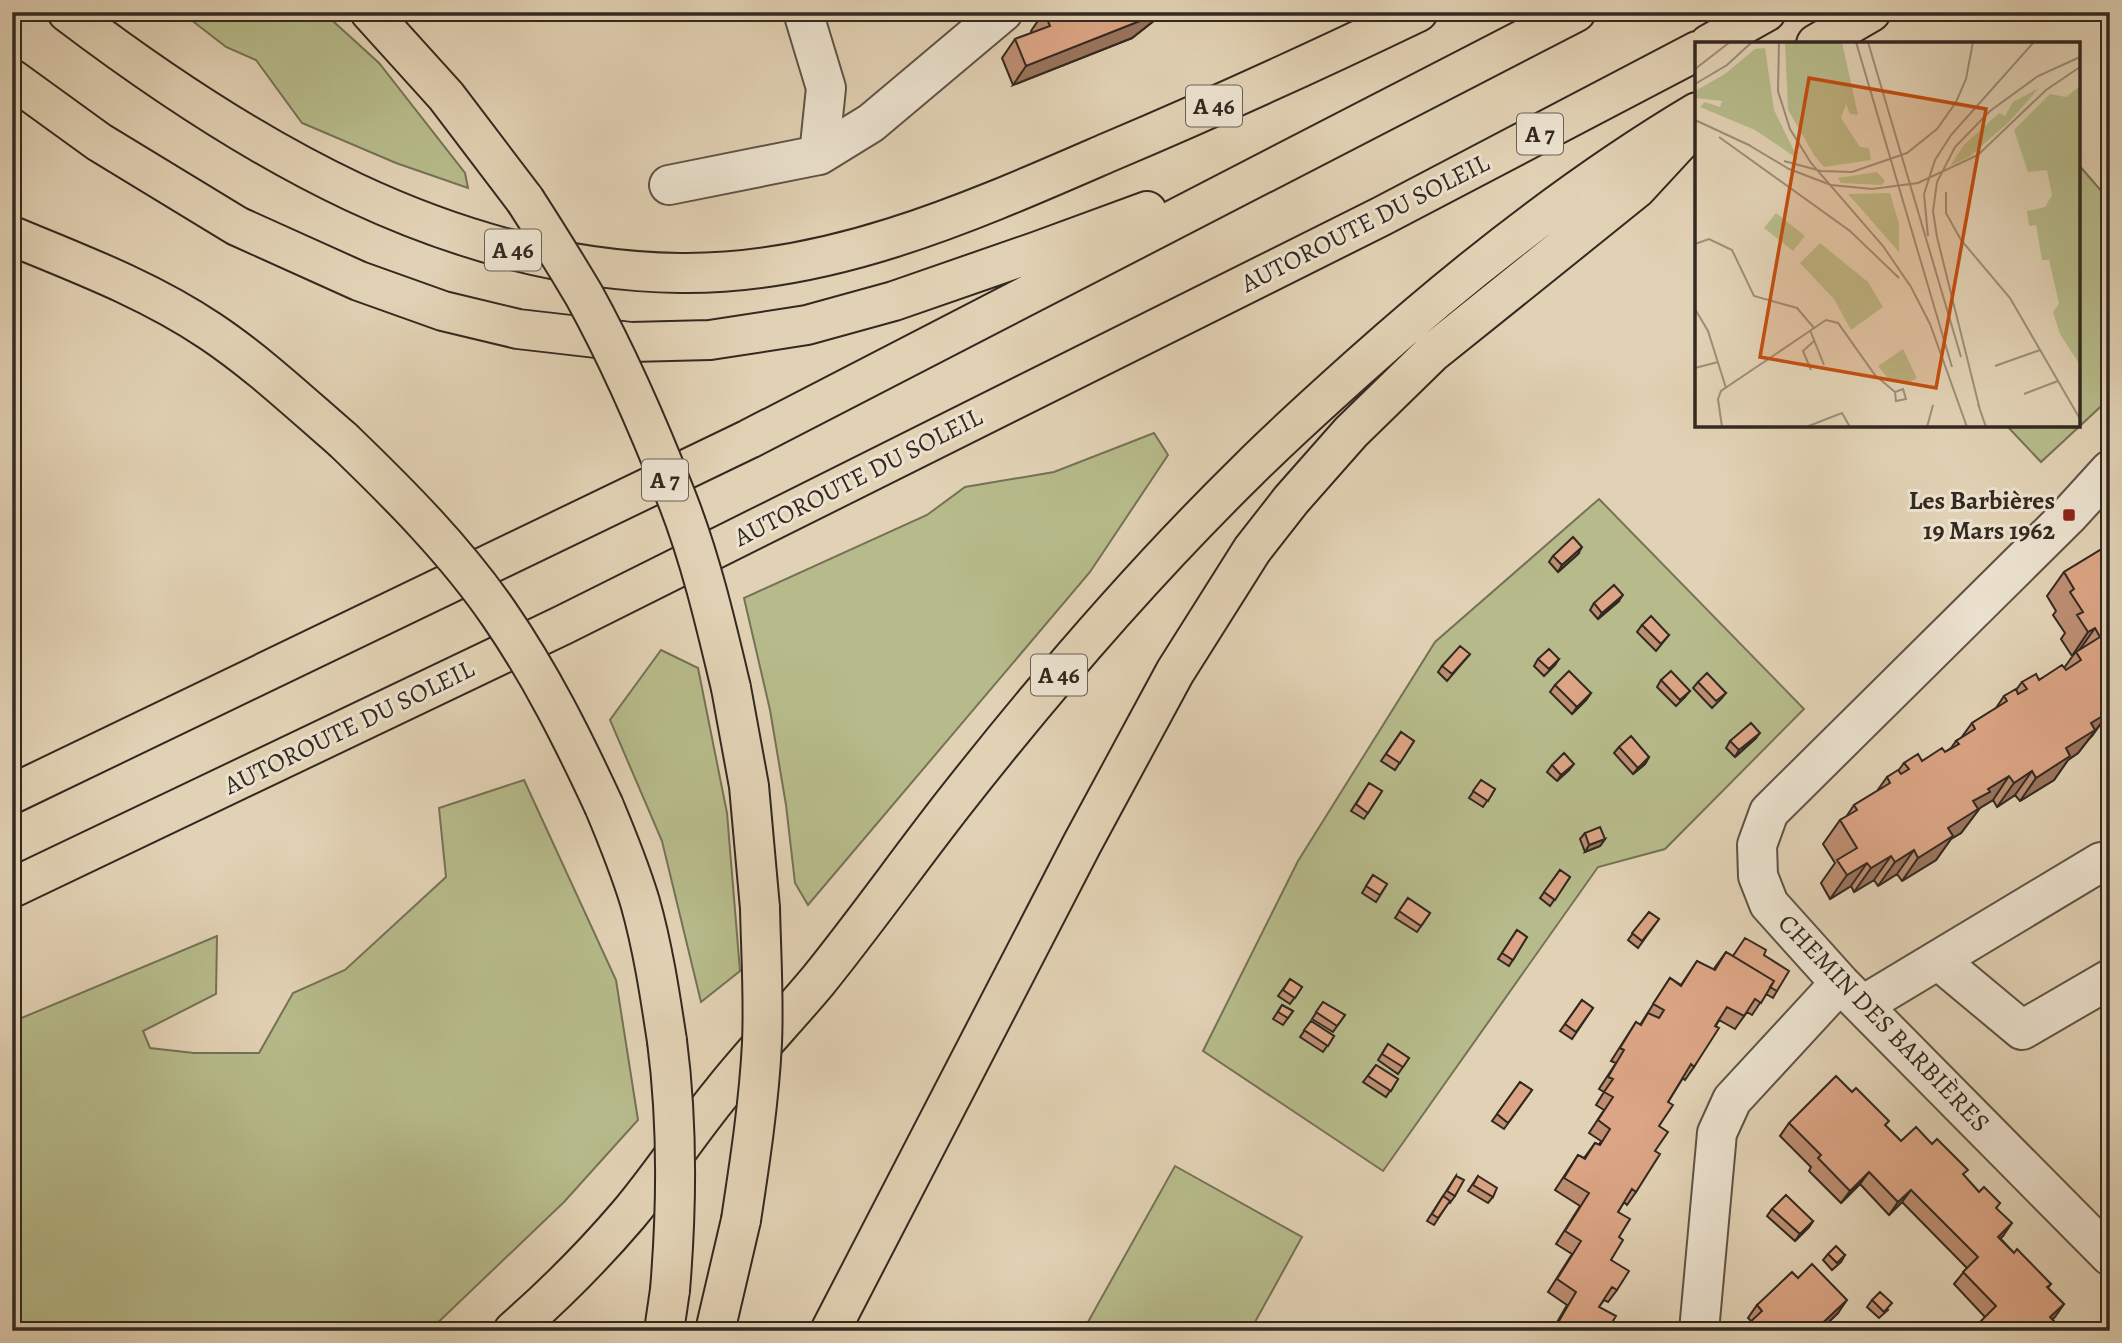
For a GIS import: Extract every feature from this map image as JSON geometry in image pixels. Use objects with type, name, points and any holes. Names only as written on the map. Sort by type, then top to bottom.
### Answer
[{"type":"highway","name":"A 46","points":[[66,12],[193,102],[322,177],[387,209],[459,236],[535,256],[603,267],[680,273],[751,269],[823,257],[897,237],[1009,196],[1164,129],[1418,12]]},
{"type":"highway","points":[[370,12],[446,96],[526,200],[584,297],[636,400],[677,500],[708,594],[732,688],[749,786],[760,908],[762,994],[762,1044],[751,1151],[741,1220],[715,1331]]},
{"type":"highway","name":"A 7","points":[[12,793],[749,439],[1576,12]]},
{"type":"highway","points":[[1713,42],[1766,12]]},
{"type":"highway","points":[[1819,42],[1871,12]]},
{"type":"highway","name":"AUTOROUTE DU SOLEIL","points":[[12,888],[563,625],[1369,222],[1695,52]]},
{"type":"highway","points":[[12,79],[99,142],[237,226],[359,281],[443,311],[518,329],[631,342],[710,340],[807,326],[894,301],[1038,251],[1310,151]]},
{"type":"highway","name":"A 46","points":[[513,1331],[577,1270],[629,1214],[722,1091],[817,982],[954,802],[1049,687],[1197,522],[1320,402],[1495,250],[1575,191],[1695,114]]},
{"type":"highway","points":[[831,1331],[1082,844],[1162,696],[1252,550],[1291,500],[1351,432],[1432,353],[1636,189],[1695,124]]},
{"type":"highway","points":[[12,236],[123,283],[172,308],[247,358],[343,440],[427,525],[498,612],[548,691],[574,740],[617,837],[640,902],[658,982],[676,1130],[675,1234],[664,1331]]},
{"type":"street","points":[[803,12],[826,88],[819,155]]},
{"type":"street","points":[[669,185],[819,155],[871,123],[1003,12]]},
{"type":"street","name":"CHEMIN DES BARBIÈRES","points":[[2110,470],[2060,524],[1769,812],[1757,845],[1758,876],[1769,904],[1852,994],[2110,1256]]},
{"type":"street","points":[[1697,1325],[1717,1133],[1732,1100],[1852,994],[1938,960],[2101,862]]},
{"type":"street","points":[[1938,960],[2022,1030],[2110,979]]},
{"type":"green space","points":[[181,12],[323,12],[379,63],[465,173],[468,188],[396,163],[302,123],[256,60],[226,47]]},
{"type":"green space","points":[[2080,166],[2110,201],[2110,398],[2080,426]]},
{"type":"green space","points":[[2008,427],[2079,427],[2041,462]]},
{"type":"green space","points":[[1154,433],[1168,455],[1090,572],[808,905],[795,883],[786,805],[770,710],[744,598],[927,515],[965,487],[1054,472]]},
{"type":"green space","points":[[1599,499],[1804,709],[1665,849],[1598,867],[1383,1171],[1203,1051],[1298,861],[1435,642]]},
{"type":"green space","points":[[661,650],[698,668],[727,813],[740,971],[701,1002],[662,841],[610,720]]},
{"type":"green space","points":[[524,780],[616,980],[638,1120],[564,1202],[429,1331],[12,1331],[12,1022],[217,936],[216,994],[143,1031],[150,1048],[194,1053],[259,1053],[293,993],[345,970],[446,877],[439,808]]},
{"type":"green space","points":[[1175,1166],[1302,1237],[1250,1331],[1083,1331]]},
{"type":"building","points":[[1044,12],[1154,12],[1145,19],[1026,66],[1015,39],[1050,26]]},
{"type":"building","points":[[1573,537],[1582,547],[1562,565],[1553,556]]},
{"type":"building","points":[[2110,544],[2110,701],[2104,705],[2109,712],[2091,723],[2095,730],[2066,748],[2070,756],[2036,778],[2032,771],[2014,783],[2009,776],[1988,789],[1990,792],[1973,801],[1978,809],[1948,828],[1953,836],[1918,858],[1914,850],[1895,862],[1891,856],[1871,868],[1867,863],[1847,875],[1837,860],[1857,848],[1840,820],[1857,810],[1854,805],[1890,783],[1887,777],[1898,770],[1901,774],[1909,769],[1904,763],[1918,754],[1922,761],[1942,748],[1945,752],[1959,744],[1956,741],[1975,729],[1972,723],[2007,701],[2004,696],[2016,689],[2018,694],[2027,689],[2022,682],[2036,674],[2039,680],[2062,665],[2066,670],[2081,660],[2076,652],[2100,637],[2095,628],[2088,632],[2077,615],[2083,612],[2070,592],[2074,589],[2064,572]]},
{"type":"building","points":[[1614,585],[1623,595],[1602,613],[1594,603]]},
{"type":"building","points":[[1651,616],[1669,635],[1661,644],[1642,625]]},
{"type":"building","points":[[1460,646],[1470,654],[1452,674],[1442,666]]},
{"type":"building","points":[[1549,649],[1559,659],[1549,669],[1538,659]]},
{"type":"building","points":[[1569,671],[1591,693],[1577,707],[1555,685]]},
{"type":"building","points":[[1671,671],[1690,691],[1680,700],[1661,680]]},
{"type":"building","points":[[1707,673],[1726,693],[1716,701],[1698,682]]},
{"type":"building","points":[[1751,723],[1760,733],[1739,750],[1730,741]]},
{"type":"building","points":[[1401,732],[1414,741],[1400,763],[1386,754]]},
{"type":"building","points":[[1631,736],[1649,757],[1638,768],[1619,747]]},
{"type":"building","points":[[1564,753],[1574,764],[1561,775],[1552,765]]},
{"type":"building","points":[[1481,780],[1495,789],[1488,801],[1473,791]]},
{"type":"building","points":[[1369,783],[1382,791],[1368,813],[1356,804]]},
{"type":"building","points":[[1600,827],[1605,839],[1589,845],[1585,833]]},
{"type":"building","points":[[1560,870],[1570,877],[1555,900],[1544,892]]},
{"type":"building","points":[[1373,875],[1387,884],[1380,895],[1366,886]]},
{"type":"building","points":[[1408,898],[1430,913],[1421,926],[1399,911]]},
{"type":"building","points":[[1649,912],[1659,919],[1642,941],[1632,933]]},
{"type":"building","points":[[1517,930],[1527,937],[1513,960],[1502,953]]},
{"type":"building","points":[[1745,938],[1766,950],[1764,955],[1789,971],[1777,991],[1770,987],[1774,981],[1733,956]]},
{"type":"building","points":[[1726,952],[1774,981],[1761,1003],[1755,999],[1744,1016],[1727,1007],[1715,1026],[1719,1028],[1694,1067],[1691,1064],[1668,1102],[1673,1105],[1659,1126],[1668,1132],[1655,1151],[1660,1154],[1636,1192],[1632,1189],[1618,1212],[1630,1219],[1619,1237],[1623,1240],[1611,1260],[1629,1271],[1617,1290],[1612,1287],[1599,1307],[1616,1316],[1607,1331],[1553,1331],[1576,1292],[1557,1279],[1581,1241],[1565,1231],[1589,1193],[1564,1178],[1578,1155],[1585,1159],[1595,1143],[1600,1145],[1610,1129],[1598,1120],[1613,1097],[1604,1092],[1613,1079],[1608,1077],[1624,1050],[1620,1048],[1636,1022],[1641,1025],[1648,1013],[1659,1018],[1664,1010],[1653,1004],[1670,978],[1681,986],[1697,961],[1715,970]]},
{"type":"building","points":[[1290,979],[1302,987],[1295,998],[1283,990]]},
{"type":"building","points":[[1582,1000],[1593,1008],[1576,1032],[1565,1024]]},
{"type":"building","points":[[1323,1002],[1345,1015],[1337,1026],[1316,1012]]},
{"type":"building","points":[[1282,1005],[1293,1011],[1288,1018],[1278,1012]]},
{"type":"building","points":[[1311,1021],[1334,1036],[1328,1046],[1304,1030]]},
{"type":"building","points":[[1388,1044],[1409,1058],[1403,1067],[1382,1054]]},
{"type":"building","points":[[1376,1065],[1398,1079],[1391,1091],[1368,1076]]},
{"type":"building","points":[[1836,1076],[1852,1092],[1856,1088],[1889,1121],[1885,1125],[1901,1141],[1916,1127],[1932,1144],[1937,1139],[1968,1170],[1963,1174],[1979,1192],[1984,1187],[2000,1203],[1996,1208],[2012,1223],[1998,1237],[2014,1253],[2017,1249],[2051,1284],[2047,1287],[2064,1304],[2050,1317],[2063,1331],[1990,1331],[1981,1321],[1996,1306],[1963,1272],[1978,1257],[1911,1190],[1898,1202],[1869,1172],[1850,1191],[1818,1158],[1821,1155],[1789,1123]]},
{"type":"building","points":[[1520,1082],[1532,1090],[1508,1123],[1497,1114]]},
{"type":"building","points":[[1456,1176],[1464,1180],[1455,1196],[1447,1191]]},
{"type":"building","points":[[1478,1176],[1497,1188],[1493,1197],[1473,1185]]},
{"type":"building","points":[[1786,1195],[1813,1221],[1800,1234],[1772,1209]]},
{"type":"building","points":[[1443,1196],[1450,1201],[1438,1218],[1432,1214]]},
{"type":"building","points":[[1836,1246],[1845,1255],[1837,1263],[1828,1254]]},
{"type":"building","points":[[1812,1264],[1847,1300],[1814,1331],[1751,1331],[1746,1326],[1762,1311],[1757,1305],[1792,1272],[1798,1278]]},
{"type":"building","points":[[1880,1292],[1892,1303],[1884,1312],[1872,1300]]},
{"type":"place","name":"Les Barbières 19 Mars 1962","points":[[2069,515]]}]
